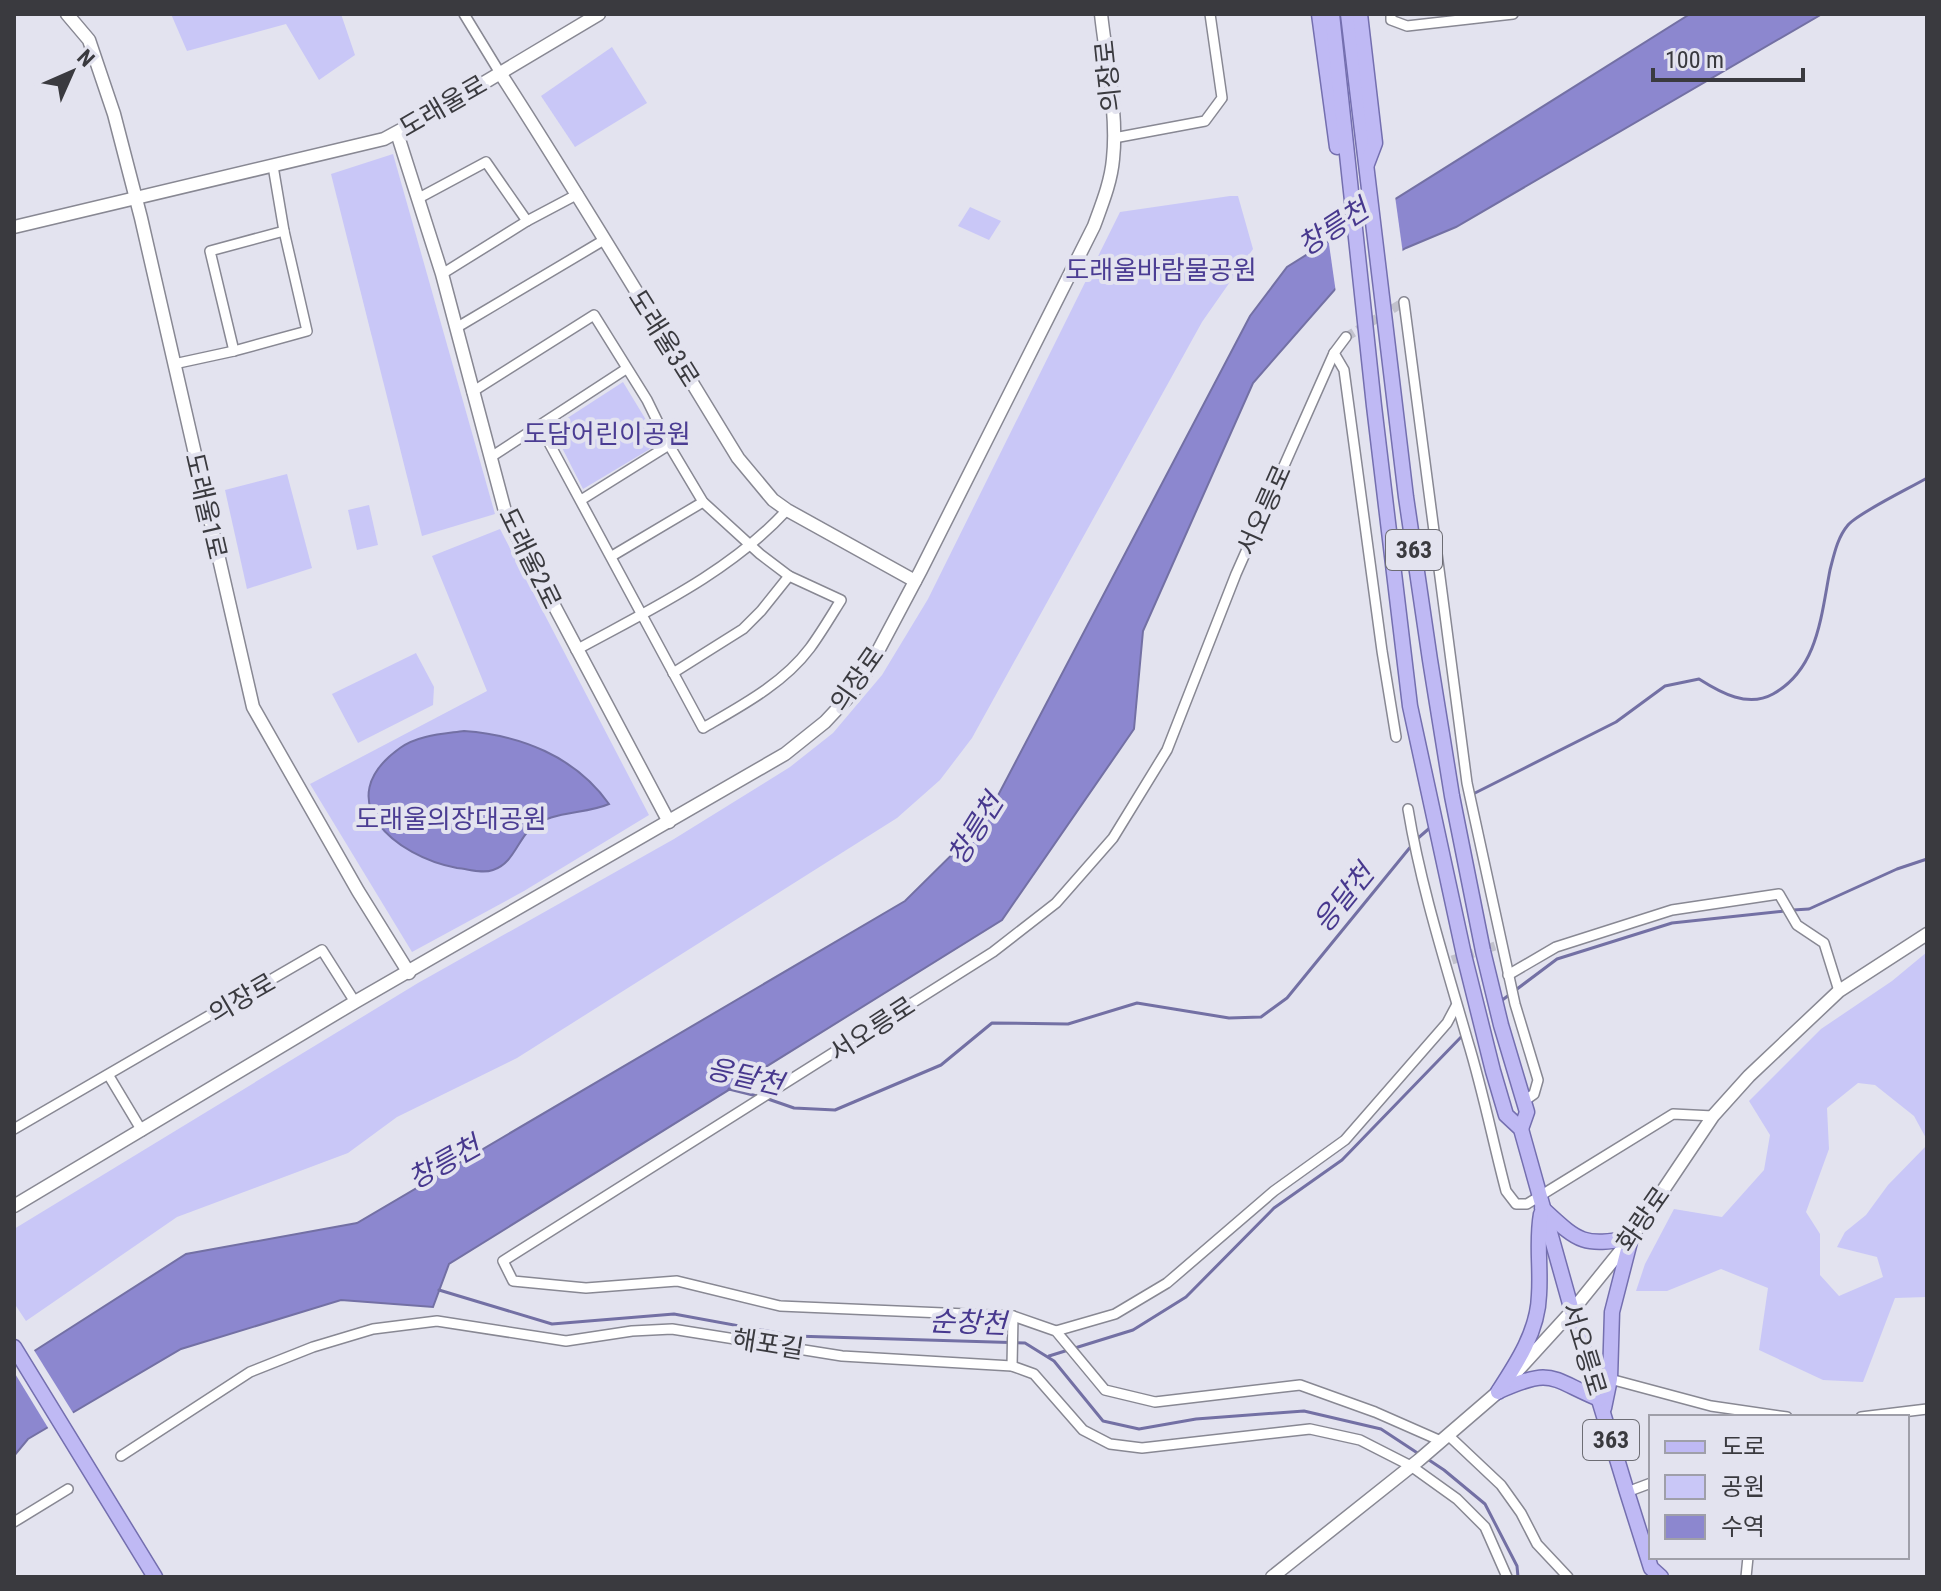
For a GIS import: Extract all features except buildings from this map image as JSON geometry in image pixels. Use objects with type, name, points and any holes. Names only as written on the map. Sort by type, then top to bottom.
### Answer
[{"type":"main road","points":[[1319,14],[1337,151],[1348,175]]},
{"type":"main road","name":"363","points":[[1332,14],[1348,175]]},
{"type":"main road","name":"363","points":[[1348,14],[1367,166]]},
{"type":"main road","points":[[1360,14],[1375,143],[1367,166]]},
{"type":"main road","name":"서오릉로","points":[[1367,166],[1406,497],[1452,796],[1501,1025],[1527,1112],[1521,1129]]},
{"type":"main road","name":"서오릉로","points":[[1348,175],[1410,706],[1477,1004],[1506,1115],[1521,1129],[1572,1311],[1653,1574]]},
{"type":"main road","points":[[1498,1392],[1524,1380],[1545,1376],[1563,1380],[1601,1406],[1610,1379],[1612,1312],[1631,1238],[1588,1243],[1577,1238],[1540,1202]]},
{"type":"main road","points":[[1498,1392],[1523,1351],[1538,1308],[1540,1202]]},
{"type":"main road","points":[[14,1347],[155,1577]]},
{"type":"street","name":"도래울1로","points":[[67,14],[89,40],[114,114],[253,707],[358,891],[409,973]]},
{"type":"street","points":[[464,14],[500,73]]},
{"type":"street","name":"도래울로","points":[[14,227],[384,139],[599,14]]},
{"type":"street","name":"의장로","points":[[14,1206],[355,1002],[785,754],[825,722],[854,691],[915,581],[1094,226],[1107,191],[1114,138],[1101,14]]},
{"type":"street","name":"의장로","points":[[1114,138],[1205,121],[1222,98],[1210,14]]},
{"type":"street","points":[[1391,14],[1391,20],[1407,26],[1456,16],[1513,14]]},
{"type":"street","name":"도래울3로","points":[[500,73],[578,194],[738,458],[773,500],[787,510],[915,581]]},
{"type":"street","name":"도래울2로","points":[[397,133],[442,274],[506,515],[669,822]]},
{"type":"street","points":[[419,198],[486,162],[527,221]]},
{"type":"street","points":[[174,364],[307,331],[273,166]]},
{"type":"street","points":[[442,274],[527,221],[578,194]]},
{"type":"street","points":[[234,351],[210,251],[284,231]]},
{"type":"street","points":[[456,328],[604,240]]},
{"type":"street","points":[[1404,302],[1469,790],[1498,945],[1538,1080],[1534,1094],[1524,1101]]},
{"type":"street","points":[[472,392],[594,315],[647,400],[703,502],[789,576],[841,600],[809,649],[754,698],[703,728],[540,426]]},
{"type":"street","name":"서오릉로","points":[[1058,1334],[1012,1321],[780,1306],[677,1281],[586,1288],[513,1281],[503,1261],[993,952],[1056,903],[1113,838],[1167,750],[1236,574],[1334,353],[1346,337]]},
{"type":"street","points":[[1334,353],[1344,370],[1396,737]]},
{"type":"street","points":[[491,457],[626,369]]},
{"type":"street","points":[[581,500],[669,445]]},
{"type":"street","points":[[612,556],[703,502]]},
{"type":"street","points":[[576,650],[692,586],[750,545],[787,510]]},
{"type":"street","points":[[673,673],[743,629],[789,576]]},
{"type":"street","points":[[1408,809],[1418,862],[1448,961],[1456,1006],[1470,1047],[1506,1191],[1516,1204],[1540,1202],[1673,1114],[1713,1116]]},
{"type":"street","points":[[1509,979],[1556,947],[1672,910],[1779,894],[1797,925],[1824,943],[1839,991]]},
{"type":"street","name":"화랑로","points":[[1415,1463],[1498,1392],[1572,1311],[1631,1238],[1713,1116],[1749,1076],[1839,991],[1924,937]]},
{"type":"street","name":"의장로","points":[[14,1129],[322,950],[355,1002]]},
{"type":"street","points":[[1456,1006],[1447,1023],[1345,1140],[1274,1191],[1167,1283],[1115,1314],[1058,1334],[1105,1390],[1155,1402],[1300,1385],[1375,1412],[1440,1442],[1501,1485],[1521,1513],[1537,1544],[1568,1577]]},
{"type":"street","points":[[109,1076],[142,1131]]},
{"type":"street","name":"해포길","points":[[121,1456],[250,1372],[313,1347],[373,1329],[437,1321],[566,1341],[632,1331],[672,1329],[842,1356],[1012,1362],[1034,1374],[1083,1430],[1110,1444],[1142,1448],[1310,1429],[1360,1440],[1415,1463]]},
{"type":"street","points":[[1012,1321],[1012,1362]]},
{"type":"street","points":[[1610,1379],[1711,1406],[1773,1415]]},
{"type":"street","points":[[1878,1415],[1927,1409]]},
{"type":"street","points":[[1272,1577],[1415,1463],[1485,1527],[1507,1577]]},
{"type":"street","points":[[1627,1492],[1649,1484]]},
{"type":"street","points":[[14,1522],[68,1489]]},
{"type":"green space","points":[[171,14],[341,14],[355,55],[319,80],[286,24],[187,51]]},
{"type":"green space","points":[[612,47],[647,103],[575,147],[541,96]]},
{"type":"green space","points":[[393,154],[495,514],[422,536],[331,174]]},
{"type":"green space","name":"도래울바람물공원","points":[[1238,196],[1253,249],[1202,322],[972,738],[940,780],[897,818],[517,1058],[397,1117],[348,1153],[177,1217],[26,1321],[14,1303],[14,1229],[418,983],[674,839],[790,767],[833,733],[882,675],[928,599],[1120,212]]},
{"type":"green space","points":[[970,207],[1001,221],[989,240],[958,226]]},
{"type":"green space","name":"도담어린이공원","points":[[623,382],[660,443],[583,489],[552,428]]},
{"type":"green space","points":[[287,474],[312,568],[247,589],[225,490]]},
{"type":"green space","points":[[369,505],[378,545],[357,550],[348,510]]},
{"type":"green space","name":"도래울의장대공원","points":[[500,529],[649,815],[524,891],[412,952],[310,784],[487,691],[432,556]]},
{"type":"green space","points":[[416,653],[434,687],[433,705],[358,743],[332,694]]},
{"type":"green space","points":[[1927,952],[1927,1140],[1914,1116],[1875,1085],[1858,1083],[1827,1108],[1829,1149],[1806,1212],[1820,1234],[1820,1275],[1839,1296],[1883,1277],[1877,1257],[1837,1247],[1845,1232],[1866,1215],[1888,1185],[1927,1145],[1927,1297],[1895,1298],[1863,1382],[1823,1380],[1759,1350],[1768,1288],[1721,1269],[1667,1291],[1636,1291],[1645,1264],[1674,1209],[1722,1217],[1764,1170],[1770,1135],[1749,1101],[1821,1029],[1892,981]]},
{"type":"water","points":[[1690,14],[1822,14],[1456,227],[1406,248],[1337,287],[1253,383],[1143,631],[1134,729],[1002,920],[449,1264],[433,1307],[341,1300],[181,1349],[28,1439],[14,1456],[14,1364],[186,1254],[357,1223],[905,901],[983,824],[1250,316],[1287,267]]},
{"type":"water","points":[[464,731],[506,737],[545,751],[580,773],[609,804],[537,824],[505,863],[489,871],[457,868],[412,852],[393,839],[378,823],[370,806],[370,787],[379,768],[400,748],[415,740]]},
{"type":"pier","points":[[1395,196],[1403,254],[1336,293],[1328,237]]},
{"type":"pier","points":[[32,1347],[75,1416],[50,1431],[14,1372],[14,1359]]},
{"type":"waterway","name":"응달천","points":[[1473,794],[1616,722],[1665,686],[1699,679],[1725,694],[1744,699],[1754,700],[1773,694],[1800,671],[1815,640],[1830,570],[1844,530],[1862,514],[1927,478]]},
{"type":"waterway","name":"응달천","points":[[1417,839],[1432,826]]},
{"type":"waterway","name":"응달천","points":[[768,1099],[794,1108],[835,1110],[941,1065],[992,1023],[1068,1024],[1137,1003],[1229,1018],[1261,1017],[1287,998],[1412,845]]},
{"type":"waterway","points":[[1793,910],[1809,909],[1897,869],[1927,859]]},
{"type":"waterway","points":[[1501,1001],[1557,959],[1672,923],[1785,911]]},
{"type":"waterway","points":[[1049,1356],[1133,1330],[1186,1297],[1274,1208],[1342,1160],[1463,1035]]},
{"type":"waterway","name":"응달천","points":[[729,1089],[761,1097]]},
{"type":"waterway","name":"순창천","points":[[439,1290],[552,1324],[674,1314],[794,1336],[1025,1343],[1054,1361],[1103,1421],[1139,1429],[1196,1419],[1304,1411],[1381,1429],[1419,1454]]},
{"type":"waterway","name":"순창천","points":[[1426,1458],[1485,1504],[1517,1566],[1518,1577]]},
{"type":"tunnel","points":[[1346,337],[1404,302]]},
{"type":"tunnel","points":[[1452,960],[1495,946]]},
{"type":"water label","name":"창릉천","points":[[1333,227]]},
{"type":"water label","name":"창릉천","points":[[975,829]]},
{"type":"water label","name":"창릉천","points":[[444,1162]]}]
